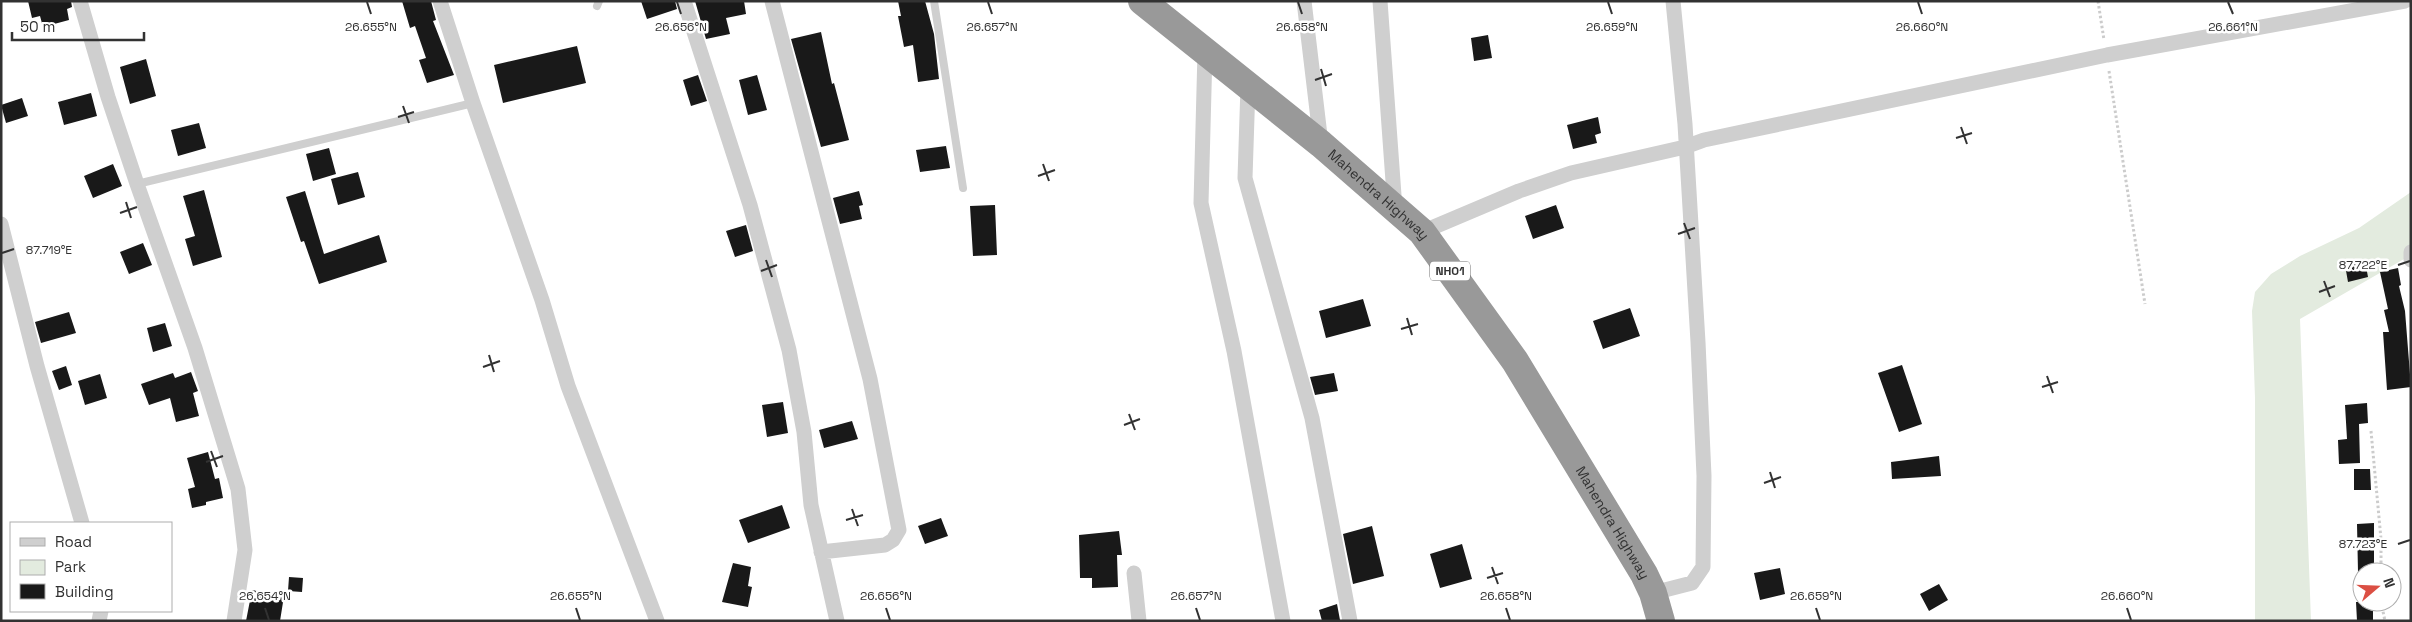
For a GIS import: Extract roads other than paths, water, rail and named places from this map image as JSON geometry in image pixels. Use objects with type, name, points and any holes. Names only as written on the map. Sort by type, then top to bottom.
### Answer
[{"type":"highway","name":"Mahendra Highway","points":[[1142,1],[1321,144],[1422,232],[1515,361],[1644,574],[1653,593],[1661,621]]},
{"type":"street","points":[[80,1],[137,184],[196,348],[238,489],[245,550],[234,621]]},
{"type":"street","points":[[440,1],[473,103],[542,300],[568,386],[657,621]]},
{"type":"street","points":[[684,1],[753,214],[790,350],[804,432],[811,505],[837,621]]},
{"type":"street","points":[[772,1],[870,379],[899,530],[893,540],[885,545],[821,552]]},
{"type":"street","points":[[1304,1],[1321,144]]},
{"type":"street","points":[[1380,1],[1395,209]]},
{"type":"street","points":[[1653,593],[1692,584],[1703,568],[1704,476],[1685,147],[1673,1]]},
{"type":"street","points":[[1422,232],[1519,191],[1570,173],[1733,134],[2107,55],[2405,1]]},
{"type":"street","points":[[1205,52],[1201,203],[1234,351],[1283,621]]},
{"type":"street","points":[[1248,86],[1245,178],[1312,418],[1350,621]]},
{"type":"street","points":[[1,224],[37,366],[82,522]]},
{"type":"street","points":[[2411,252],[2411,260]]},
{"type":"street","points":[[1134,573],[1139,621]]},
{"type":"lane","points":[[934,1],[963,188]]},
{"type":"lane","points":[[137,184],[473,103]]}]
